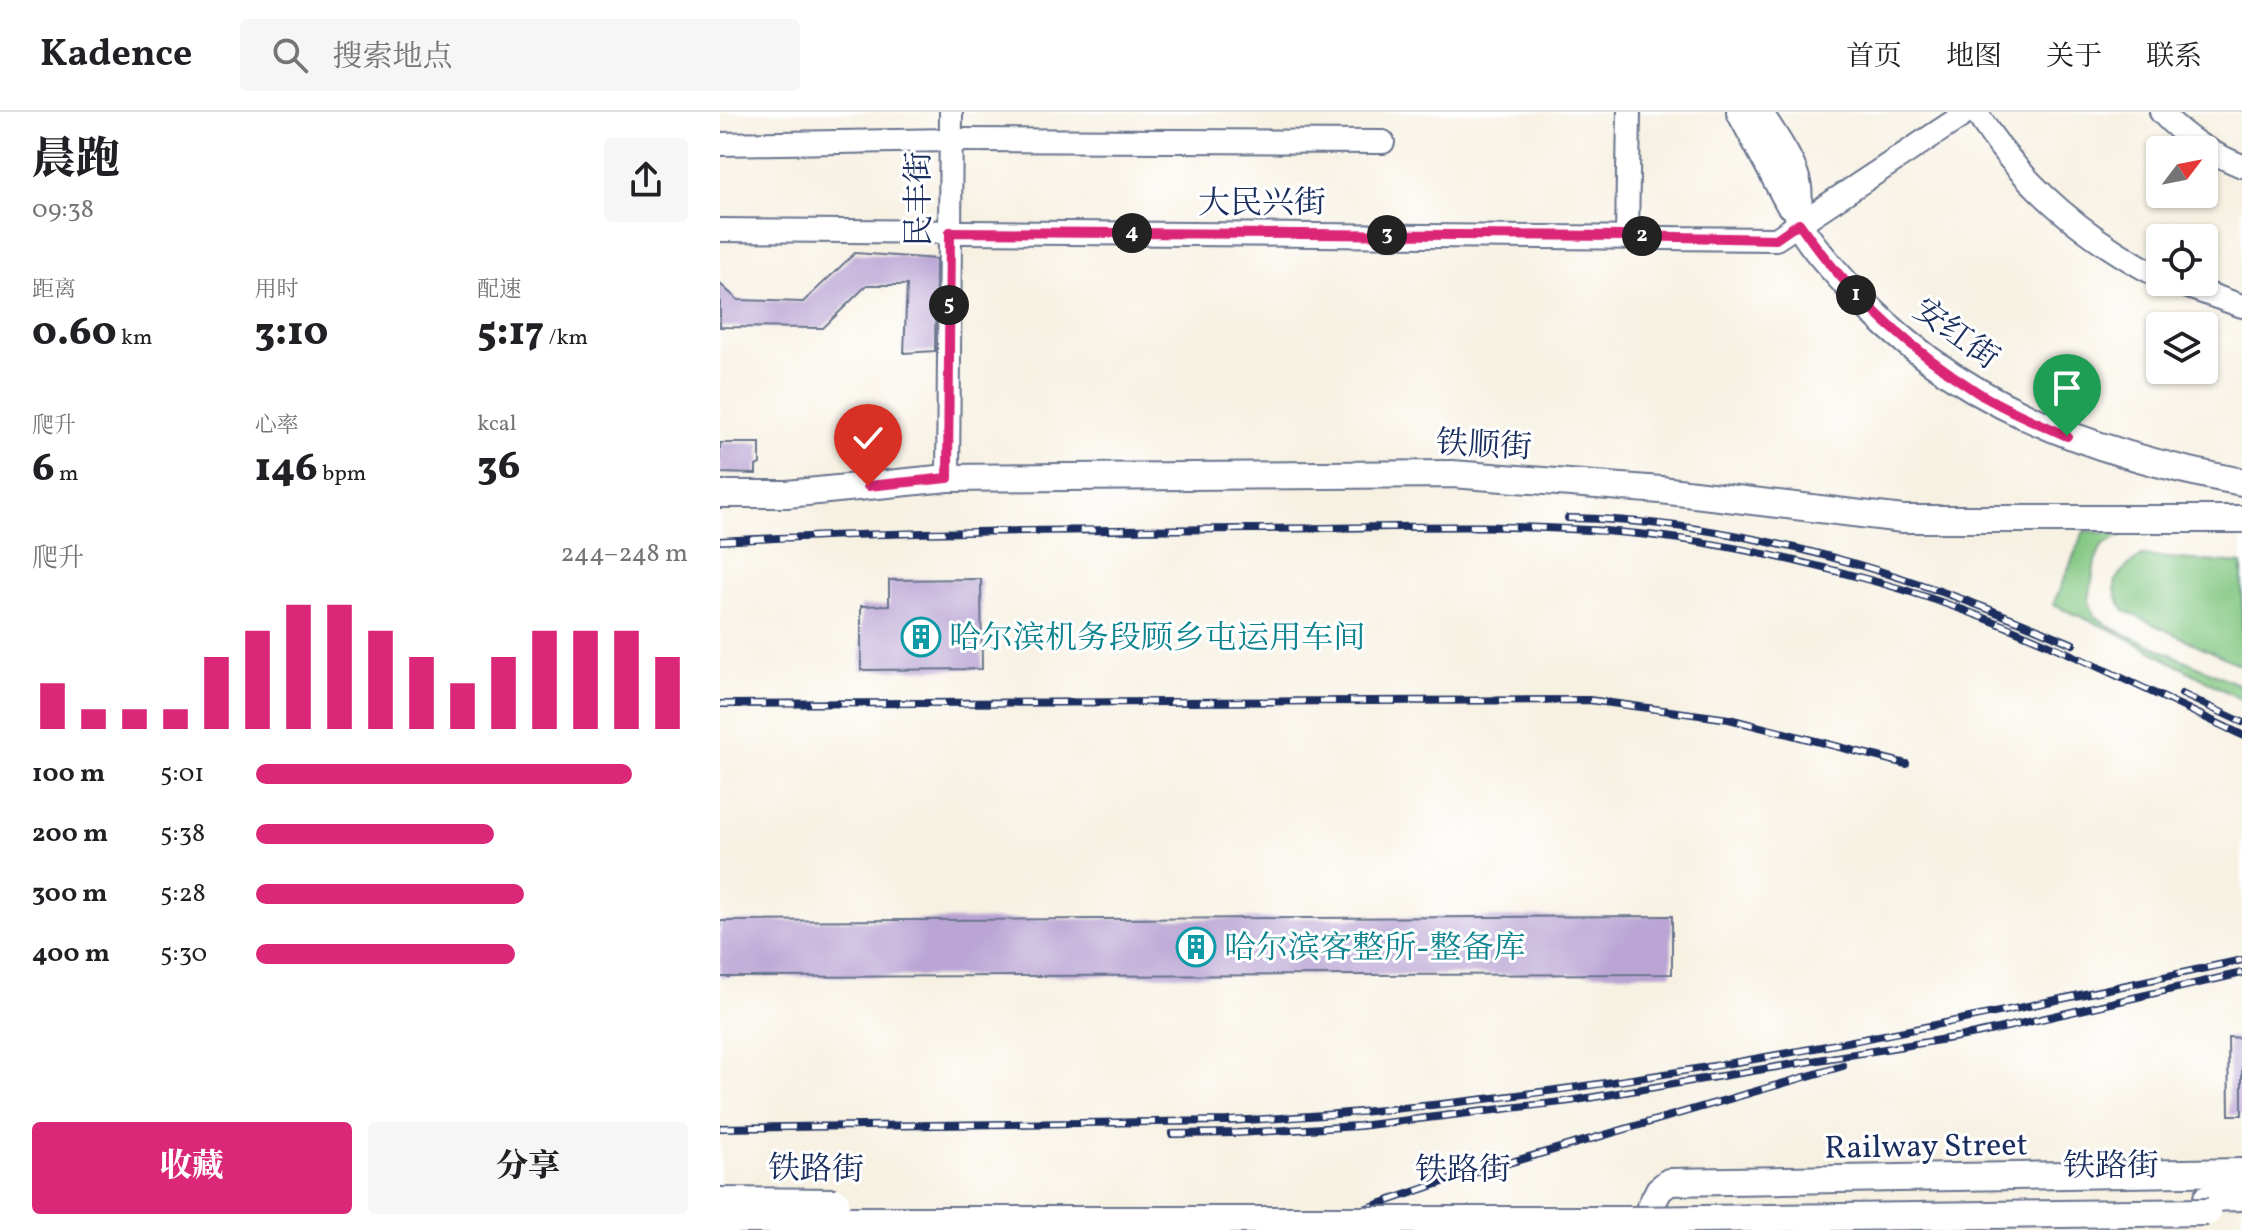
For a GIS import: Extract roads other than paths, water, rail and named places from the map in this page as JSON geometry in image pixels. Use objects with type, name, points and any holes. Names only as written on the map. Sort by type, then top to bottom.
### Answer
[{"type":"main road","name":"安红街","points":[[1740,112],[1799,223],[1824,260],[1859,299],[1902,338],[1979,393],[2067,436],[2180,471],[2242,482]]},
{"type":"main road","points":[[1759,112],[1798,185],[1799,223]]},
{"type":"main road","name":"铁顺街","points":[[720,494],[787,494],[948,478],[1452,474],[1661,490],[1903,519],[2242,519]]},
{"type":"main road","name":"Railway Street","points":[[1639,1230],[1659,1190],[1669,1182],[2242,1172]]},
{"type":"main road","points":[[720,1220],[1631,1220],[2208,1205],[2242,1197]]},
{"type":"main road","name":"铁路街","points":[[720,1201],[1141,1206],[2208,1205]]},
{"type":"main road","points":[[2208,1205],[2242,1214]]},
{"type":"street","name":"民丰街","points":[[948,478],[951,112]]},
{"type":"street","points":[[1627,236],[1629,112]]},
{"type":"street","name":"大民兴街","points":[[720,230],[1776,239],[1968,112]]},
{"type":"street","points":[[1976,112],[1994,141],[2023,175],[2071,221],[2146,270]]},
{"type":"street","points":[[2161,112],[2190,140],[2212,154],[2242,166]]},
{"type":"street","points":[[720,144],[951,140],[1383,142]]},
{"type":"street","points":[[2214,296],[2242,306]]},
{"type":"railway","points":[[1568,518],[1634,521],[1699,529],[1826,556],[1951,595],[2073,644]]},
{"type":"railway","points":[[720,541],[986,532],[1440,526],[1581,530],[1658,536],[1778,557],[1915,593],[2057,648],[2242,735]]},
{"type":"railway","points":[[2182,694],[2242,722]]},
{"type":"railway","points":[[720,704],[1589,700],[1729,719],[1906,764]]},
{"type":"railway","points":[[720,1128],[1227,1121],[1483,1099],[1611,1082],[1865,1039],[2242,960]]},
{"type":"railway","points":[[1172,1134],[1359,1126],[1570,1101],[1976,1034],[2242,973]]},
{"type":"railway","points":[[1303,1230],[1446,1181],[1843,1066]]},
{"type":"place","name":"哈尔滨机务段顾乡屯运用车间","points":[[921,637]]},
{"type":"place","name":"哈尔滨客整所-整备库","points":[[1196,947]]}]
